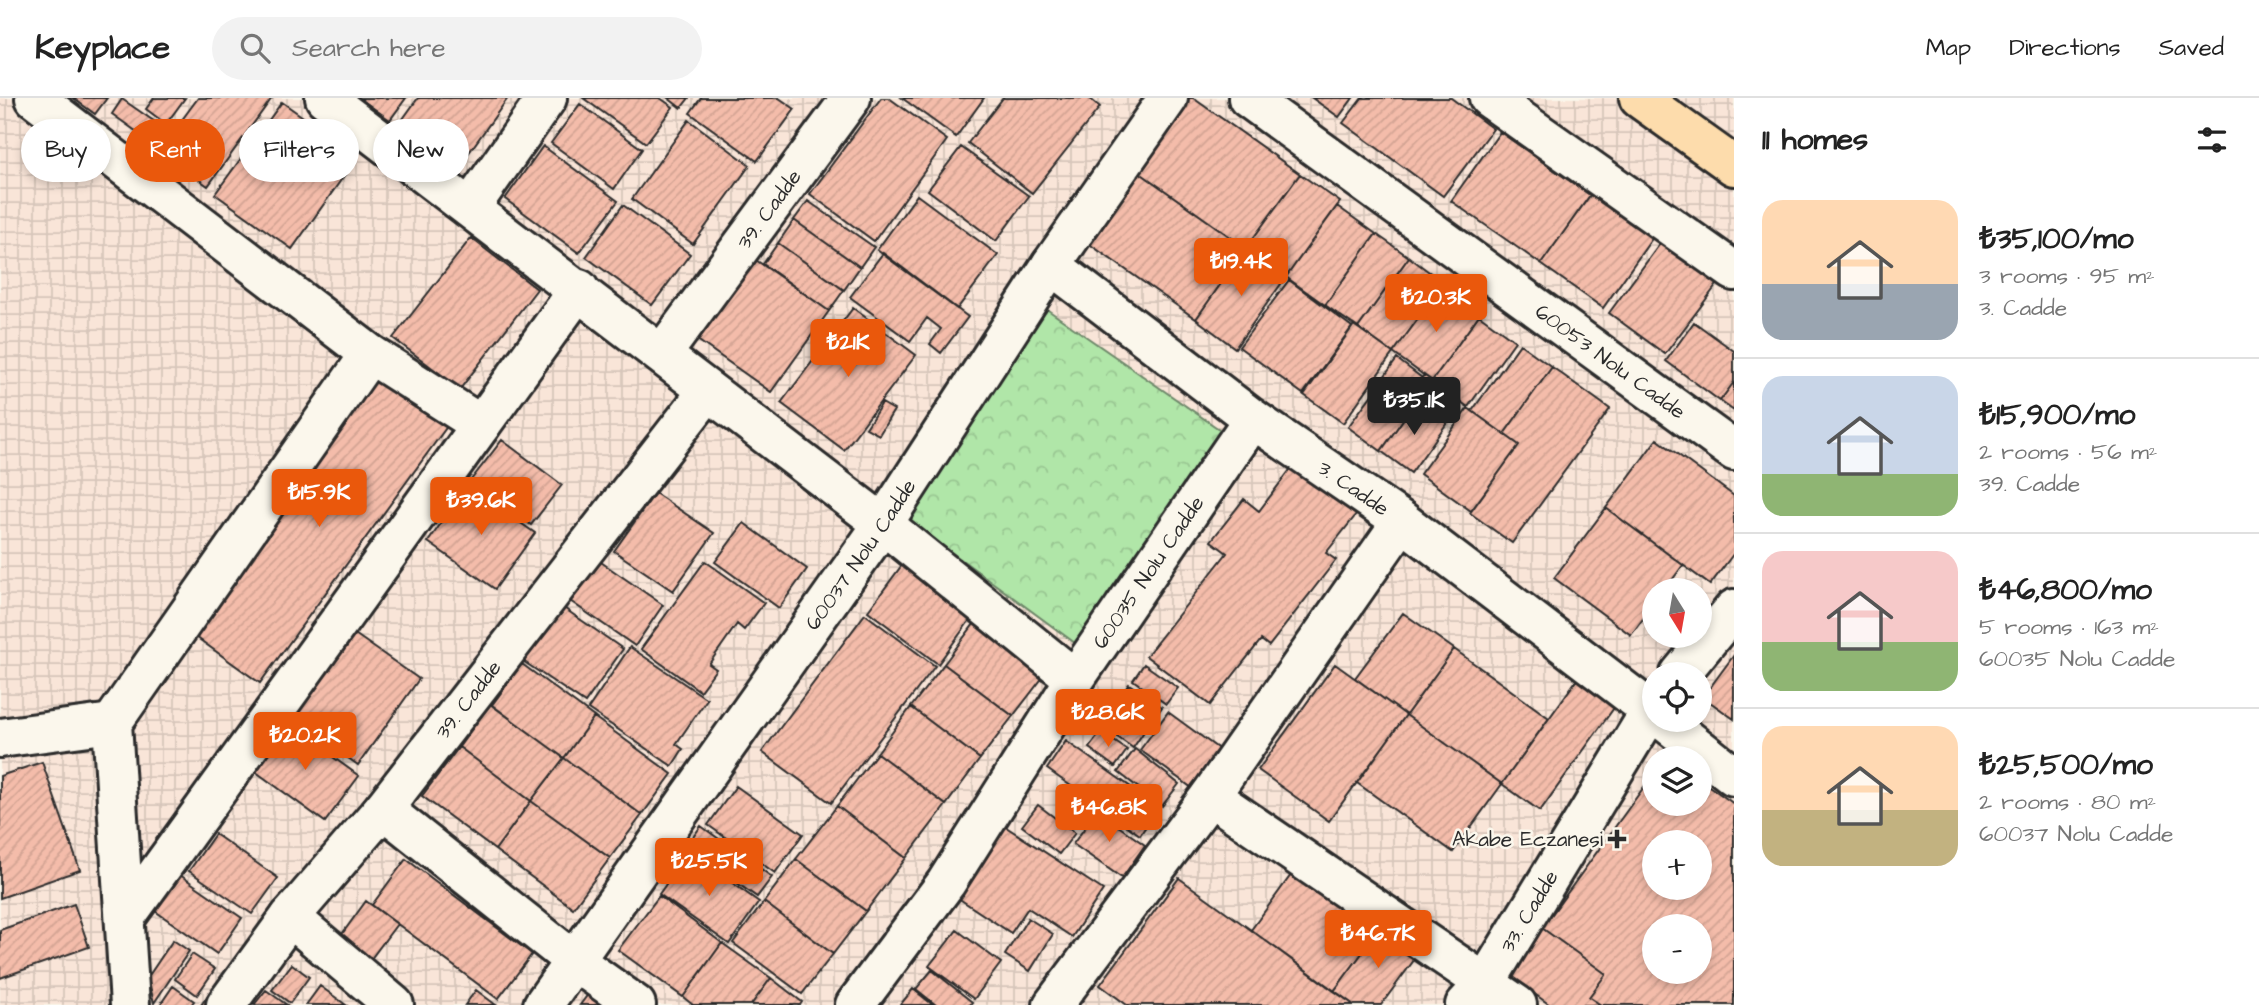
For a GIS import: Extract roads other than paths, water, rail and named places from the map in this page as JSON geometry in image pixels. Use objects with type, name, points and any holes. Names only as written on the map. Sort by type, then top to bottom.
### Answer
[{"type":"main road","points":[[1639,98],[1734,166]]},
{"type":"street","points":[[35,98],[370,354],[481,425]]},
{"type":"street","points":[[325,98],[579,289],[883,524],[1074,679]]},
{"type":"street","points":[[470,208],[547,98]]},
{"type":"street","name":"39. Cadde","points":[[662,354],[851,98]]},
{"type":"street","name":"60037 Nolu Cadde","points":[[542,1005],[883,524],[1051,265],[1168,98]]},
{"type":"street","name":"60053 Nolu Cadde","points":[[1248,98],[1734,451]]},
{"type":"street","points":[[1489,98],[1734,271]]},
{"type":"street","name":"3. Cadde","points":[[1051,265],[1253,419],[1402,521],[1642,702]]},
{"type":"street","points":[[125,918],[579,289]]},
{"type":"street","points":[[130,1005],[112,723],[370,354]]},
{"type":"street","name":"39. Cadde","points":[[226,1005],[290,917],[383,809],[708,391]]},
{"type":"street","name":"60035 Nolu Cadde","points":[[856,1005],[946,883],[1074,679],[1253,419]]},
{"type":"street","points":[[1053,1005],[1210,796],[1402,521]]},
{"type":"street","points":[[1690,662],[1734,609]]},
{"type":"street","points":[[0,738],[112,723]]},
{"type":"street","name":"33. Cadde","points":[[1475,993],[1642,732]]},
{"type":"street","name":"3. Cadde","points":[[1680,732],[1734,776]]},
{"type":"street","points":[[1210,796],[1475,993],[1517,1005]]},
{"type":"street","points":[[383,809],[573,960],[636,1005]]},
{"type":"street","points":[[290,917],[394,1005]]},
{"type":"place","name":"Akabe Eczanesi","points":[[1617,839]]}]
